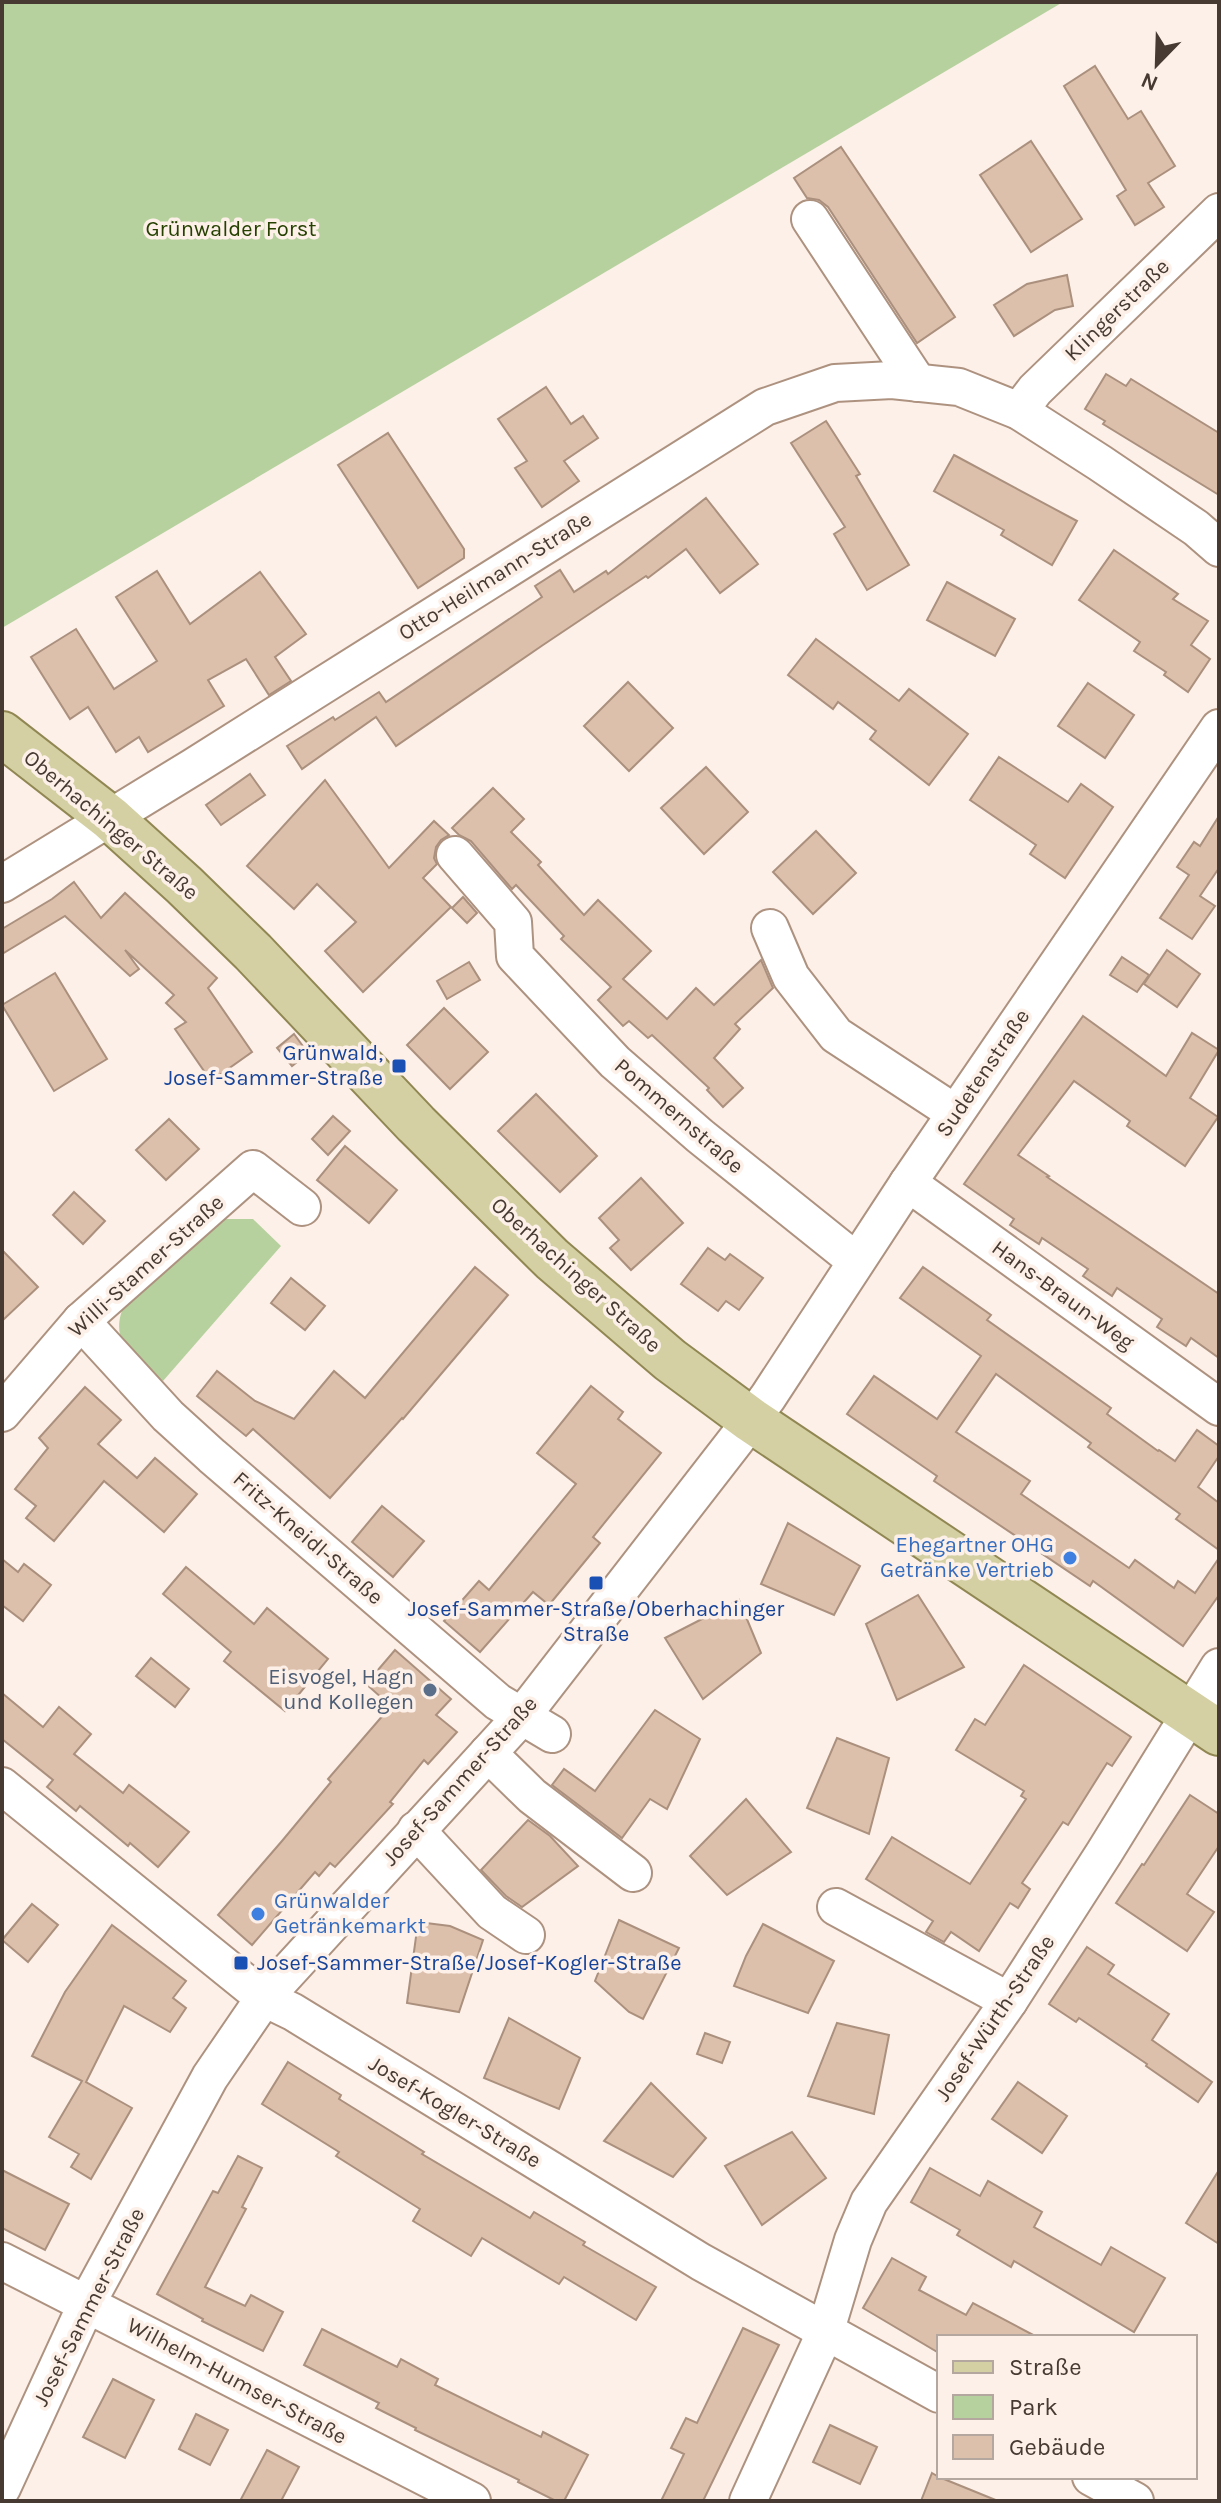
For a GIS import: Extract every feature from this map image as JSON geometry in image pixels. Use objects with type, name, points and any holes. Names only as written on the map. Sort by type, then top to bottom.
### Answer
[{"type":"main road","name":"Oberhachinger Straße","points":[[2,734],[110,818],[253,952],[416,1124],[552,1259],[679,1367],[751,1420],[1205,1723]]},
{"type":"street","name":"Klingerstraße","points":[[1019,411],[1035,390],[1219,212]]},
{"type":"street","points":[[810,219],[918,383]]},
{"type":"street","name":"Otto-Heilmann-Straße","points":[[2,884],[765,407],[835,383],[892,380],[959,387],[1019,411],[1196,528],[1219,548]]},
{"type":"street","name":"Sudetenstraße","points":[[751,1420],[955,1113],[1219,728]]},
{"type":"street","name":"Pommernstraße","points":[[455,855],[513,922],[515,956],[615,1062],[700,1136],[856,1261]]},
{"type":"street","points":[[770,928],[791,977],[836,1035],[955,1113]]},
{"type":"street","name":"Willi-Stamer-Straße","points":[[2,1413],[81,1321],[253,1169],[302,1207]]},
{"type":"street","name":"Hans-Braun-Weg","points":[[908,1183],[1219,1407]]},
{"type":"street","name":"Fritz-Kneidl-Straße","points":[[81,1321],[168,1416],[212,1456],[498,1702],[537,1725]]},
{"type":"street","name":"Josef-Sammer-Straße","points":[[2,2488],[87,2303],[210,2077],[264,1998],[488,1753],[537,1725],[751,1420]]},
{"type":"street","name":"Josef-Würth-Straße","points":[[748,2501],[825,2333],[853,2240],[869,2202],[1205,1723],[1219,1667]]},
{"type":"street","points":[[488,1753],[532,1796],[633,1873]]},
{"type":"street","name":"Josef-Kogler-Straße","points":[[2,1786],[264,1998],[293,2012],[701,2262],[937,2393]]},
{"type":"street","points":[[416,1830],[492,1912],[526,1935]]},
{"type":"street","points":[[836,1907],[1009,2001]]},
{"type":"street","name":"Wilhelm-Humser-Straße","points":[[2,2261],[472,2501]]},
{"type":"street","points":[[1095,2479],[1135,2501]]},
{"type":"green space","name":"Grünwalder Forst","points":[[2,2],[1063,2],[2,628]]},
{"type":"green space","points":[[222,1219],[253,1219],[281,1246],[163,1381],[133,1356],[121,1338],[119,1328],[126,1301]]},
{"type":"building","points":[[1095,66],[1128,119],[1141,111],[1175,166],[1148,183],[1164,207],[1135,225],[1117,196],[1126,190],[1064,86]]},
{"type":"building","points":[[1031,141],[1082,219],[1031,252],[980,175]]},
{"type":"building","points":[[841,147],[955,317],[917,343],[828,207],[819,200],[807,198],[794,178]]},
{"type":"building","points":[[1067,275],[1073,306],[1055,310],[1014,336],[994,305],[1027,284]]},
{"type":"building","points":[[1106,374],[1126,386],[1131,379],[1219,433],[1219,495],[1103,424],[1105,421],[1085,409]]},
{"type":"building","points":[[546,387],[571,424],[583,416],[598,438],[564,461],[579,481],[542,507],[515,468],[527,461],[498,419]]},
{"type":"building","points":[[826,421],[860,474],[856,476],[909,565],[867,590],[834,534],[845,527],[791,443]]},
{"type":"building","points":[[388,433],[464,549],[464,558],[418,588],[338,465]]},
{"type":"building","points":[[954,455],[1077,521],[1052,565],[1001,535],[1004,530],[934,491]]},
{"type":"building","points":[[706,498],[758,564],[720,593],[686,549],[648,578],[646,576],[396,746],[376,717],[302,769],[287,746],[379,692],[386,702],[542,597],[535,586],[560,570],[574,592],[606,571],[608,574]]},
{"type":"building","points":[[1114,550],[1178,594],[1173,599],[1208,621],[1191,645],[1210,659],[1188,692],[1164,675],[1166,672],[1134,651],[1140,642],[1079,600]]},
{"type":"building","points":[[157,571],[190,624],[260,572],[306,634],[275,657],[291,681],[269,695],[246,659],[208,680],[224,706],[148,752],[139,737],[116,752],[88,707],[70,719],[31,657],[76,629],[114,689],[157,661],[116,597]]},
{"type":"building","points":[[947,582],[1015,619],[995,656],[927,620]]},
{"type":"building","points":[[816,639],[899,701],[909,689],[968,734],[929,785],[870,739],[876,731],[838,702],[833,709],[788,675]]},
{"type":"building","points":[[628,682],[673,728],[629,771],[584,726]]},
{"type":"building","points":[[1088,683],[1134,715],[1105,758],[1058,726]]},
{"type":"building","points":[[999,757],[1068,802],[1081,784],[1113,807],[1065,878],[1030,854],[1036,845],[970,800]]},
{"type":"building","points":[[706,767],[748,812],[704,854],[661,808]]},
{"type":"building","points":[[250,774],[265,795],[221,825],[206,805]]},
{"type":"building","points":[[325,780],[389,868],[434,821],[449,835],[436,847],[434,858],[437,864],[423,878],[451,907],[363,992],[325,951],[356,922],[317,884],[294,909],[247,866]]},
{"type":"building","points":[[493,788],[524,819],[511,832],[541,862],[538,865],[584,915],[598,900],[651,951],[623,979],[667,1019],[696,988],[714,1005],[761,960],[773,988],[735,1024],[740,1029],[714,1058],[743,1088],[723,1107],[707,1090],[709,1088],[652,1035],[648,1038],[629,1021],[623,1026],[598,1000],[611,987],[561,939],[564,936],[516,885],[512,889],[471,841],[452,828]]},
{"type":"building","points":[[1219,816],[1219,868],[1200,896],[1215,906],[1192,939],[1160,918],[1189,875],[1177,867],[1194,842],[1200,846]]},
{"type":"building","points":[[816,831],[856,873],[813,914],[773,872]]},
{"type":"building","points":[[74,882],[101,918],[125,893],[217,978],[208,988],[252,1052],[211,1081],[175,1029],[186,1022],[166,1003],[174,995],[125,950],[139,969],[130,976],[65,916],[2,954],[2,929]]},
{"type":"building","points":[[463,897],[477,913],[467,923],[452,908]]},
{"type":"building","points":[[1167,950],[1200,974],[1177,1007],[1144,984]]},
{"type":"building","points":[[1122,957],[1149,975],[1137,992],[1110,975]]},
{"type":"building","points":[[469,962],[480,980],[447,999],[437,981]]},
{"type":"building","points":[[55,973],[107,1059],[54,1091],[2,1005]]},
{"type":"building","points":[[444,1008],[488,1052],[450,1089],[407,1045]]},
{"type":"building","points":[[1083,1016],[1166,1076],[1192,1033],[1219,1050],[1190,1098],[1218,1117],[1185,1166],[1127,1126],[1130,1121],[1074,1081],[1018,1155],[1219,1294],[1219,1358],[1191,1338],[1186,1346],[1157,1327],[1162,1319],[1117,1288],[1112,1296],[1083,1276],[1088,1269],[1042,1238],[1039,1244],[1010,1225],[1014,1219],[964,1184]]},
{"type":"building","points":[[294,1034],[308,1053],[292,1066],[277,1048]]},
{"type":"building","points":[[536,1094],[597,1156],[560,1192],[498,1131]]},
{"type":"building","points":[[333,1116],[350,1131],[328,1155],[312,1139]]},
{"type":"building","points":[[169,1119],[199,1149],[166,1180],[136,1150]]},
{"type":"building","points":[[345,1146],[397,1190],[369,1223],[317,1180]]},
{"type":"building","points":[[641,1178],[683,1223],[631,1270],[610,1248],[619,1240],[599,1218]]},
{"type":"building","points":[[74,1192],[105,1221],[83,1244],[53,1215]]},
{"type":"building","points":[[708,1248],[725,1260],[730,1254],[763,1278],[739,1310],[726,1301],[718,1311],[681,1284]]},
{"type":"building","points":[[2,1250],[38,1287],[2,1321]]},
{"type":"building","points":[[475,1267],[508,1295],[403,1419],[330,1498],[253,1429],[246,1436],[197,1396],[217,1371],[255,1401],[294,1419],[334,1371],[365,1398]]},
{"type":"building","points":[[923,1267],[991,1315],[987,1320],[1111,1408],[1107,1414],[1158,1451],[1175,1461],[1197,1430],[1219,1446],[1219,1456],[1198,1487],[1219,1503],[1219,1550],[1176,1519],[1180,1514],[1088,1447],[1091,1443],[996,1374],[956,1432],[1030,1481],[1021,1494],[1129,1568],[1135,1560],[1174,1588],[1178,1581],[1195,1593],[1219,1558],[1219,1595],[1183,1646],[1093,1581],[1090,1586],[934,1481],[937,1476],[847,1414],[874,1376],[937,1419],[981,1356],[900,1298]]},
{"type":"building","points":[[291,1278],[325,1306],[305,1330],[271,1303]]},
{"type":"building","points":[[591,1386],[623,1412],[618,1419],[661,1453],[593,1537],[600,1543],[549,1605],[533,1592],[480,1652],[444,1621],[479,1581],[489,1590],[576,1484],[537,1453]]},
{"type":"building","points":[[85,1387],[121,1420],[98,1444],[137,1478],[155,1458],[197,1494],[164,1532],[104,1481],[54,1541],[26,1518],[36,1506],[15,1489],[48,1448],[39,1438]]},
{"type":"building","points":[[382,1506],[424,1541],[393,1577],[352,1542]]},
{"type":"building","points":[[788,1523],[860,1566],[834,1615],[761,1584]]},
{"type":"building","points":[[2,1559],[18,1572],[24,1564],[51,1585],[23,1621],[2,1605]]},
{"type":"building","points":[[186,1567],[254,1624],[267,1608],[328,1659],[285,1711],[224,1661],[231,1652],[163,1594]]},
{"type":"building","points":[[918,1595],[964,1667],[897,1700],[866,1624]]},
{"type":"building","points":[[739,1600],[761,1653],[703,1699],[665,1638]]},
{"type":"building","points":[[395,1650],[451,1699],[436,1715],[457,1732],[428,1764],[424,1760],[390,1802],[393,1804],[335,1867],[330,1863],[319,1876],[315,1872],[252,1945],[218,1915],[391,1706],[366,1684]]},
{"type":"building","points":[[151,1658],[189,1689],[175,1707],[136,1676]]},
{"type":"building","points":[[1024,1665],[1131,1737],[1112,1766],[1107,1763],[1068,1825],[1063,1822],[1022,1883],[1030,1889],[1018,1908],[1010,1903],[979,1951],[951,1932],[944,1942],[926,1932],[933,1921],[866,1879],[892,1837],[970,1884],[1026,1799],[1021,1796],[1024,1791],[956,1750],[975,1719],[985,1725]]},
{"type":"building","points":[[2,1693],[43,1727],[59,1707],[91,1734],[74,1754],[123,1793],[129,1785],[189,1832],[158,1867],[80,1806],[76,1811],[47,1787],[53,1780],[2,1739]]},
{"type":"building","points":[[655,1710],[700,1739],[667,1809],[650,1799],[622,1838],[552,1785],[564,1769],[595,1791]]},
{"type":"building","points":[[837,1738],[889,1758],[869,1834],[807,1808]]},
{"type":"building","points":[[1190,1795],[1219,1814],[1219,1846],[1187,1894],[1214,1912],[1187,1951],[1116,1903]]},
{"type":"building","points":[[746,1799],[791,1852],[727,1895],[690,1856]]},
{"type":"building","points":[[528,1820],[550,1836],[578,1866],[522,1907],[506,1896],[481,1870]]},
{"type":"building","points":[[32,1904],[58,1925],[28,1962],[2,1940]]},
{"type":"building","points":[[619,1920],[679,1948],[643,2019],[629,2012],[595,1981]]},
{"type":"building","points":[[418,1922],[450,1926],[483,1940],[459,2012],[407,2003]]},
{"type":"building","points":[[763,1924],[834,1961],[808,2013],[734,1986]]},
{"type":"building","points":[[112,1925],[186,1981],[173,1998],[186,2008],[170,2032],[124,2006],[86,2082],[132,2108],[91,2179],[71,2167],[79,2154],[49,2137],[82,2081],[32,2056],[65,1992]]},
{"type":"building","points":[[1087,1947],[1114,1965],[1108,1974],[1169,2014],[1152,2040],[1212,2082],[1198,2102],[1079,2018],[1076,2022],[1049,2004]]},
{"type":"building","points":[[509,2018],[580,2058],[559,2109],[484,2078]]},
{"type":"building","points":[[837,2023],[889,2035],[874,2114],[808,2096]]},
{"type":"building","points":[[705,2033],[730,2042],[722,2063],[697,2054]]},
{"type":"building","points":[[288,2062],[341,2095],[339,2099],[424,2152],[422,2154],[530,2218],[534,2212],[585,2242],[583,2245],[656,2287],[636,2320],[564,2277],[559,2284],[482,2238],[471,2256],[413,2221],[420,2209],[336,2156],[339,2152],[262,2104]]},
{"type":"building","points":[[1018,2082],[1067,2116],[1042,2153],[992,2119]]},
{"type":"building","points":[[651,2083],[706,2138],[673,2177],[604,2141]]},
{"type":"building","points":[[792,2132],[826,2178],[762,2225],[725,2166]]},
{"type":"building","points":[[238,2156],[262,2168],[242,2207],[246,2209],[205,2287],[245,2306],[251,2295],[283,2312],[263,2351],[202,2321],[157,2294],[213,2191],[218,2193]]},
{"type":"building","points":[[930,2168],[980,2196],[988,2181],[1042,2212],[1034,2227],[1101,2265],[1111,2247],[1165,2278],[1134,2332],[1014,2261],[1011,2267],[957,2235],[960,2230],[911,2202]]},
{"type":"building","points":[[2,2170],[69,2204],[45,2250],[2,2228]]},
{"type":"building","points":[[1219,2170],[1219,2244],[1186,2223]]},
{"type":"building","points":[[892,2258],[926,2277],[919,2290],[966,2315],[973,2303],[1033,2335],[937,2335],[937,2352],[863,2308]]},
{"type":"building","points":[[743,2328],[779,2345],[703,2501],[661,2501],[684,2454],[671,2448],[686,2418],[697,2423]]},
{"type":"building","points":[[322,2329],[397,2367],[401,2359],[438,2379],[435,2385],[541,2437],[543,2432],[588,2455],[564,2501],[556,2501],[415,2430],[376,2408],[379,2403],[304,2365]]},
{"type":"building","points":[[113,2379],[154,2400],[125,2458],[83,2437]]},
{"type":"building","points":[[196,2414],[228,2430],[210,2465],[179,2449]]},
{"type":"building","points":[[830,2425],[877,2447],[860,2484],[813,2462]]},
{"type":"building","points":[[267,2450],[299,2467],[281,2501],[240,2501]]},
{"type":"building","points":[[932,2473],[937,2479],[998,2501],[921,2501]]},
{"type":"place","name":"Grünwald, Josef-Sammer-Straße","points":[[399,1066]]},
{"type":"place","name":"Ehegartner OHG Getränke Vertrieb","points":[[1070,1558]]},
{"type":"place","name":"Josef-Sammer-Straße/Oberhachinger Straße","points":[[596,1583]]},
{"type":"place","name":"Eisvogel, Hagn und Kollegen","points":[[430,1690]]},
{"type":"place","name":"Grünwalder Getränkemarkt","points":[[258,1914]]},
{"type":"place","name":"Josef-Sammer-Straße/Josef-Kogler-Straße","points":[[241,1963]]}]
